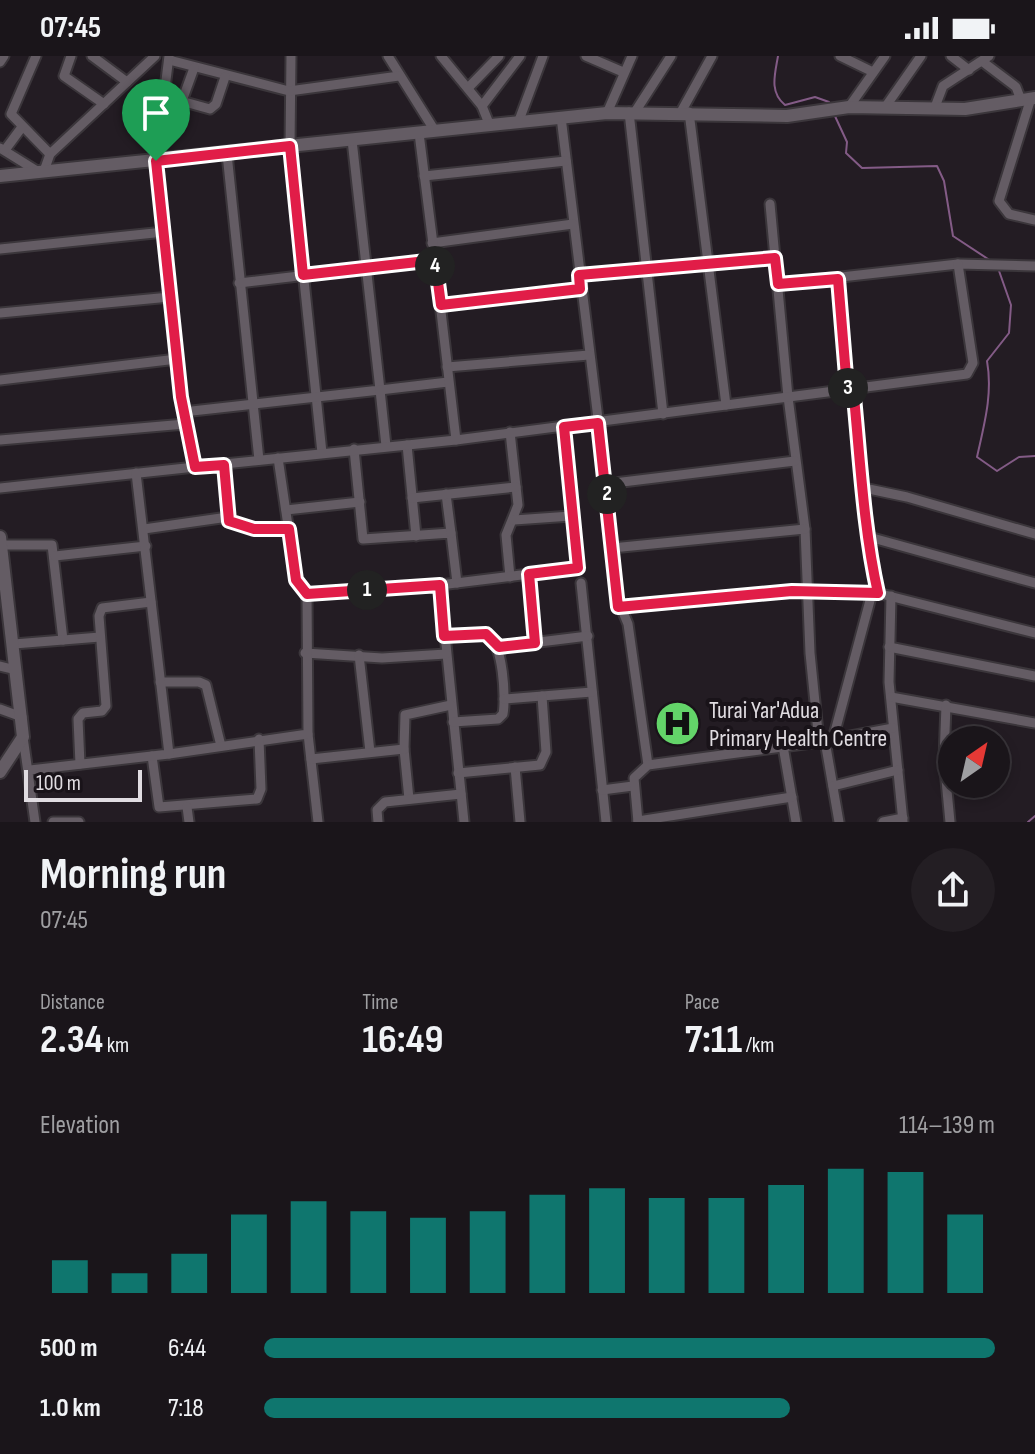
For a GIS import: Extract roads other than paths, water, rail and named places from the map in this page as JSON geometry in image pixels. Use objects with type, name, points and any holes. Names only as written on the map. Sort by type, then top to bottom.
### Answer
[{"type":"street","points":[[0,62],[4,56]]},
{"type":"street","points":[[36,56],[11,112],[50,154]]},
{"type":"street","points":[[71,56],[64,76],[104,104]]},
{"type":"street","points":[[92,56],[127,82]]},
{"type":"street","points":[[41,171],[50,154],[155,56]]},
{"type":"street","points":[[291,56],[290,146],[322,453]]},
{"type":"street","points":[[388,56],[435,131]]},
{"type":"street","points":[[455,56],[444,59],[482,106],[490,126]]},
{"type":"street","points":[[468,88],[499,56]]},
{"type":"street","points":[[482,106],[520,56]]},
{"type":"street","points":[[518,123],[543,56]]},
{"type":"street","points":[[586,56],[623,72]]},
{"type":"street","points":[[607,113],[632,56]]},
{"type":"street","points":[[663,414],[644,270],[632,112],[671,56]]},
{"type":"street","points":[[712,56],[685,112],[711,263],[726,405]]},
{"type":"street","points":[[840,56],[873,72]]},
{"type":"street","points":[[849,107],[885,56]]},
{"type":"street","points":[[886,106],[921,56]]},
{"type":"street","points":[[951,56],[969,70]]},
{"type":"street","points":[[195,467],[183,412],[156,161],[169,58],[225,77],[289,91],[399,76]]},
{"type":"street","points":[[935,107],[943,86],[987,58],[1029,99]]},
{"type":"street","points":[[182,101],[194,68]]},
{"type":"street","points":[[163,96],[213,107],[225,77]]},
{"type":"street","points":[[0,176],[607,113],[787,116],[849,107],[965,109],[1029,99]]},
{"type":"street","points":[[1029,99],[999,201],[1009,214],[1035,220]]},
{"type":"street","points":[[561,117],[618,607],[628,624],[648,765]]},
{"type":"street","points":[[22,127],[2,149],[41,171]]},
{"type":"street","points":[[419,133],[456,440]]},
{"type":"street","points":[[352,140],[386,446]]},
{"type":"street","points":[[227,154],[259,460]]},
{"type":"street","points":[[424,176],[566,161]]},
{"type":"street","points":[[770,204],[788,397],[805,529],[810,591],[810,653],[839,822]]},
{"type":"street","points":[[432,243],[573,224]]},
{"type":"street","points":[[0,249],[164,232]]},
{"type":"street","points":[[579,275],[775,258]]},
{"type":"street","points":[[239,283],[435,260]]},
{"type":"street","points":[[778,284],[958,264],[1035,266]]},
{"type":"street","points":[[0,488],[598,423],[971,371],[966,302],[958,264]]},
{"type":"street","points":[[825,741],[875,593],[838,279]]},
{"type":"street","points":[[441,305],[580,289]]},
{"type":"street","points":[[0,313],[170,297]]},
{"type":"street","points":[[447,367],[589,355]]},
{"type":"street","points":[[0,380],[177,359]]},
{"type":"street","points":[[183,412],[448,382]]},
{"type":"street","points":[[0,440],[185,424]]},
{"type":"street","points":[[307,594],[440,585],[578,568],[564,427]]},
{"type":"street","points":[[510,432],[517,512],[506,535],[510,577]]},
{"type":"street","points":[[407,445],[416,536]]},
{"type":"street","points":[[354,449],[363,539],[451,533]]},
{"type":"street","points":[[278,458],[296,580],[307,594],[305,653],[308,734],[318,822]]},
{"type":"street","points":[[606,484],[795,461]]},
{"type":"street","points":[[224,465],[229,521]]},
{"type":"street","points":[[136,473],[169,754]]},
{"type":"street","points":[[412,498],[516,487]]},
{"type":"street","points":[[864,488],[907,497],[1035,534]]},
{"type":"street","points":[[446,494],[457,583]]},
{"type":"street","points":[[286,510],[360,502]]},
{"type":"street","points":[[514,520],[571,516]]},
{"type":"street","points":[[144,529],[221,518],[254,529],[289,529]]},
{"type":"street","points":[[612,548],[805,529]]},
{"type":"street","points":[[0,537],[4,602],[35,822]]},
{"type":"street","points":[[869,537],[1035,583]]},
{"type":"street","points":[[1,545],[48,542],[55,556],[63,640]]},
{"type":"street","points":[[55,556],[146,546]]},
{"type":"street","points":[[529,574],[535,643]]},
{"type":"street","points":[[581,583],[606,822]]},
{"type":"street","points":[[440,585],[464,822]]},
{"type":"street","points":[[618,607],[810,591],[875,593],[1035,633]]},
{"type":"street","points":[[883,822],[903,820],[891,697],[891,596]]},
{"type":"street","points":[[80,764],[78,719],[83,713],[102,711],[106,706],[100,637],[102,608],[151,602]]},
{"type":"street","points":[[444,636],[486,634],[499,647],[503,714],[498,719],[453,722]]},
{"type":"street","points":[[499,647],[588,636]]},
{"type":"street","points":[[9,639],[100,637]]},
{"type":"street","points":[[889,647],[1035,676]]},
{"type":"street","points":[[305,653],[446,654]]},
{"type":"street","points":[[359,655],[370,752]]},
{"type":"street","points":[[0,666],[16,670]]},
{"type":"street","points":[[160,682],[199,682],[206,685],[221,746]]},
{"type":"street","points":[[504,699],[592,692]]},
{"type":"street","points":[[458,773],[540,765],[545,760],[542,696]]},
{"type":"street","points":[[891,697],[1035,723]]},
{"type":"street","points":[[409,799],[404,749],[405,715],[451,705]]},
{"type":"street","points":[[946,705],[944,759],[950,822]]},
{"type":"street","points":[[0,709],[22,717]]},
{"type":"street","points":[[792,797],[638,822],[633,786],[634,778],[648,765],[825,741],[893,728]]},
{"type":"street","points":[[30,770],[308,734]]},
{"type":"street","points":[[0,771],[23,737]]},
{"type":"street","points":[[152,756],[156,803],[165,809],[257,799],[261,789],[259,739]]},
{"type":"street","points":[[783,746],[796,822]]},
{"type":"street","points":[[311,759],[404,749]]},
{"type":"street","points":[[515,767],[520,822]]},
{"type":"street","points":[[833,786],[898,770]]},
{"type":"street","points":[[602,790],[633,786]]},
{"type":"street","points":[[378,822],[380,805],[461,794]]},
{"type":"street","points":[[187,807],[189,822]]},
{"type":"street","points":[[53,822],[79,822]]},
{"type":"waterway","points":[[778,56],[775,89],[785,105],[815,97],[829,102]]},
{"type":"waterway","points":[[834,114],[847,142],[846,153],[862,168],[937,166],[944,181],[953,236],[991,261]]},
{"type":"waterway","points":[[998,268],[1011,305],[1009,333],[987,361],[988,397],[977,457],[997,471],[1019,457],[1035,456]]},
{"type":"waterway","points":[[1028,822],[1035,816]]},
{"type":"place","name":"Turai Yar'Adua Primary Health Centre","points":[[678,724]]}]
